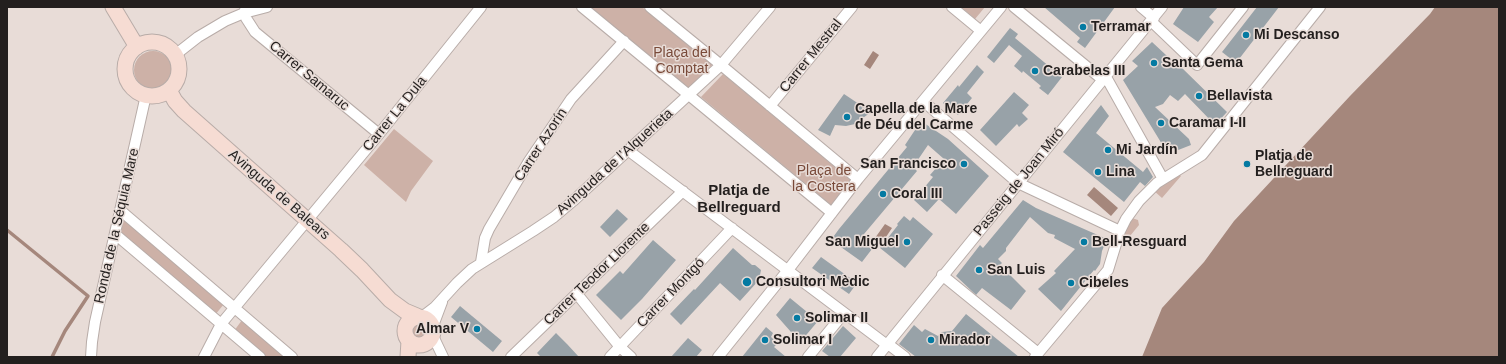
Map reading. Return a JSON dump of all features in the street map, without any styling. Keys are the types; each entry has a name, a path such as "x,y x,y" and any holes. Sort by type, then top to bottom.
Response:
{"street":[{"path":"113,7 137,47"},
{"path":"175,55 205,33 245,10 267,7"},
{"name":"Carrer La Dula","path":"204,357 222,324 234,308 379,134 482,7"},
{"path":"582,7 832,213"},
{"path":"650,7 858,179"},
{"name":"Avinguda de l’Alquerieta","path":"420,334 444,298 457,283 481,262 554,217 722,65 770,7"},
{"name":"Carrer Mestral","path":"770,106 852,7"},
{"path":"952,7 981,31"},
{"path":"718,357 788,270 858,179 1001,7"},
{"path":"1014,7 1104,79 1155,163 1163,179"},
{"path":"1141,7 1197,65 1243,7"},
{"name":"Passeig de Joan Miró","path":"877,357 942,275 1162,7"},
{"path":"942,275 1029,346 1036,355 1108,270 1120,232 1126,219 1139,201 1151,187 1202,155 1320,7"},
{"name":"Carrer Samaruc","path":"245,10 248,23 255,32 379,134"},
{"name":"Carrer Azorín","path":"481,262 484,242 489,229 529,161 571,99 624,41"},
{"path":"152,42 167,47 175,55 178,73 176,80 169,90 159,95 146,95 135,90 130,84 126,76 126,60 131,52 137,47 144,43 152,42"},
{"name":"Avinguda de Balears","path":"169,90 175,101 184,112 308,220 362,270 390,300 400,317 420,334"},
{"name":"Ronda de la Séquia Mare","path":"91,357 95,322 146,95"},
{"path":"923,101 1018,183 1120,232"},
{"path":"629,150 844,313 905,357"},
{"name":"Carrer Teodor Llorente","path":"511,357 683,191"},
{"path":"120,210 292,357"},
{"name":"Carrer Montgó","path":"610,357 732,228"},
{"path":"115,234 260,357"},
{"path":"577,294 620,347 631,357"},
{"path":"808,357 844,313"},
{"path":"408,357 420,334 442,357"}],"green space":[{"name":"Plaça del Comptat","path":"590,7 642,7 712,65 689,88"},
{"path":"961,7 985,7 975,19"},
{"path":"149,51 157,51 167,56 171,63 171,77 167,84 157,89 149,89 139,84 137,81 134,74 134,66 139,56 142,54"},
{"name":"Plaça de la Costera","path":"723,74 851,180 831,205 701,97"},
{"path":"394,129 433,161 411,191 406,202 364,165"},
{"path":"1179,174 1181,176 1162,198 1153,190"},
{"path":"1132,218 1138,220 1139,225 1121,247 1119,246 1129,220"},
{"path":"124,219 224,304 215,315 120,235"},
{"path":"242,320 286,357 264,357 234,331"},
{"path":"415,322 423,322 428,327 426,338 423,340 415,340 410,335 410,327"}],"shaded area":[{"path":"1435,7 1499,7 1499,357 1142,357 1162,308 1204,262 1234,221"},
{"path":"873,51 879,55 870,69 864,65"},
{"path":"1094,187 1118,208 1111,216 1087,195"},
{"path":"885,224 892,228 882,243 875,238"}],"building":[{"name":"Terramar","path":"1044,7 1115,7 1085,48 1077,42 1080,38"},
{"path":"1184,7 1218,7 1209,17 1214,22 1198,42 1173,24"},
{"name":"Mi Descanso","path":"1257,7 1279,7 1236,63 1222,52"},
{"name":"Carabelas III","path":"1010,28 1018,34 1015,38 1062,77 1048,95 1039,88 1041,86 1023,71 1022,73 1014,66 1022,56 1009,45 994,63 987,57"},
{"path":"1152,42 1180,68 1181,67 1227,112 1215,125 1185,94 1178,101 1170,95 1163,104 1155,107 1189,139 1191,145 1168,154 1123,80 1138,66 1132,61"},
{"path":"977,65 984,72 967,93 972,98 958,115 943,103 958,85 959,87"},
{"path":"1014,92 1029,105 1022,113 1028,119 1019,127 1017,124 996,146 980,130"},
{"name":"Capella de la Mare de Déu del Carme","path":"844,94 871,112 855,124 846,126 835,125 830,136 818,130"},
{"path":"1101,105 1109,116 1096,133 1143,172 1147,167 1153,177 1145,186 1140,182 1124,202 1063,152"},
{"path":"921,121 948,139 989,176 956,214 939,199 927,212 914,200 933,177 930,175 944,159 928,145 913,167 917,171 859,240 872,249 862,262 831,240 907,147 905,145"},
{"path":"1023,200 1036,208 1107,239 1102,251 1100,264 1061,311 1038,289 1056,273 1054,271 1075,249 1054,238 1055,235 1048,233 1030,217 1006,248 1006,251 998,259 1002,263 1000,265 1026,291 1011,310 982,288 976,295 956,276 980,245 983,248"},
{"path":"617,209 628,219 610,237 600,227"},
{"name":"San Miguel","path":"904,216 910,221 913,217 933,234 905,268 880,248"},
{"path":"653,240 676,260 642,299 621,320 596,295 620,271 623,274"},
{"path":"733,248 752,265 755,265 761,270 759,280 740,301 720,283 681,325 670,314 694,289 695,290"},
{"path":"821,257 857,283 849,294 812,268"},
{"name":"Solimar II","path":"790,298 818,321 802,340 791,332 776,315"},
{"name":"Almar V","path":"460,306 502,341 493,352 451,317"},
{"path":"966,314 1019,357 916,357 899,344 914,325 922,332 925,329 938,336 942,332 952,331"},
{"path":"843,326 856,338 840,357 830,357 822,351"},
{"name":"Solimar I","path":"766,327 773,333 771,337 778,343 774,347 786,357 742,357"},
{"path":"556,333 579,357 541,357 537,353"},
{"path":"688,338 702,350 696,357 671,357"}],"waterway":[{"path":"7,230 88,296 65,331 52,357"}],"place":[{"name":"Terramar","path":"1083,27"},
{"name":"Mi Descanso","path":"1246,35"},
{"name":"Santa Gema","path":"1154,63"},
{"name":"Carabelas III","path":"1035,71"},
{"name":"Bellavista","path":"1199,96"},
{"name":"Capella de la Mare de Déu del Carme","path":"847,117"},
{"name":"Caramar I-II","path":"1161,123"},
{"name":"Mi Jardín","path":"1108,150"},
{"name":"San Francisco","path":"964,164"},
{"name":"Platja de Bellreguard","path":"1247,164"},
{"name":"Lina","path":"1098,172"},
{"name":"Coral III","path":"883,194"},
{"name":"San Miguel","path":"907,242"},
{"name":"Bell-Resguard","path":"1084,242"},
{"name":"San Luis","path":"979,270"},
{"name":"Consultori Mèdic","path":"747,282"},
{"name":"Cibeles","path":"1071,283"},
{"name":"Solimar II","path":"797,318"},
{"name":"Almar V","path":"477,329"},
{"name":"Solimar I","path":"765,340"},
{"name":"Mirador","path":"931,340"}],"district":[{"name":"Platja de Bellreguard","path":"739,200"}]}
